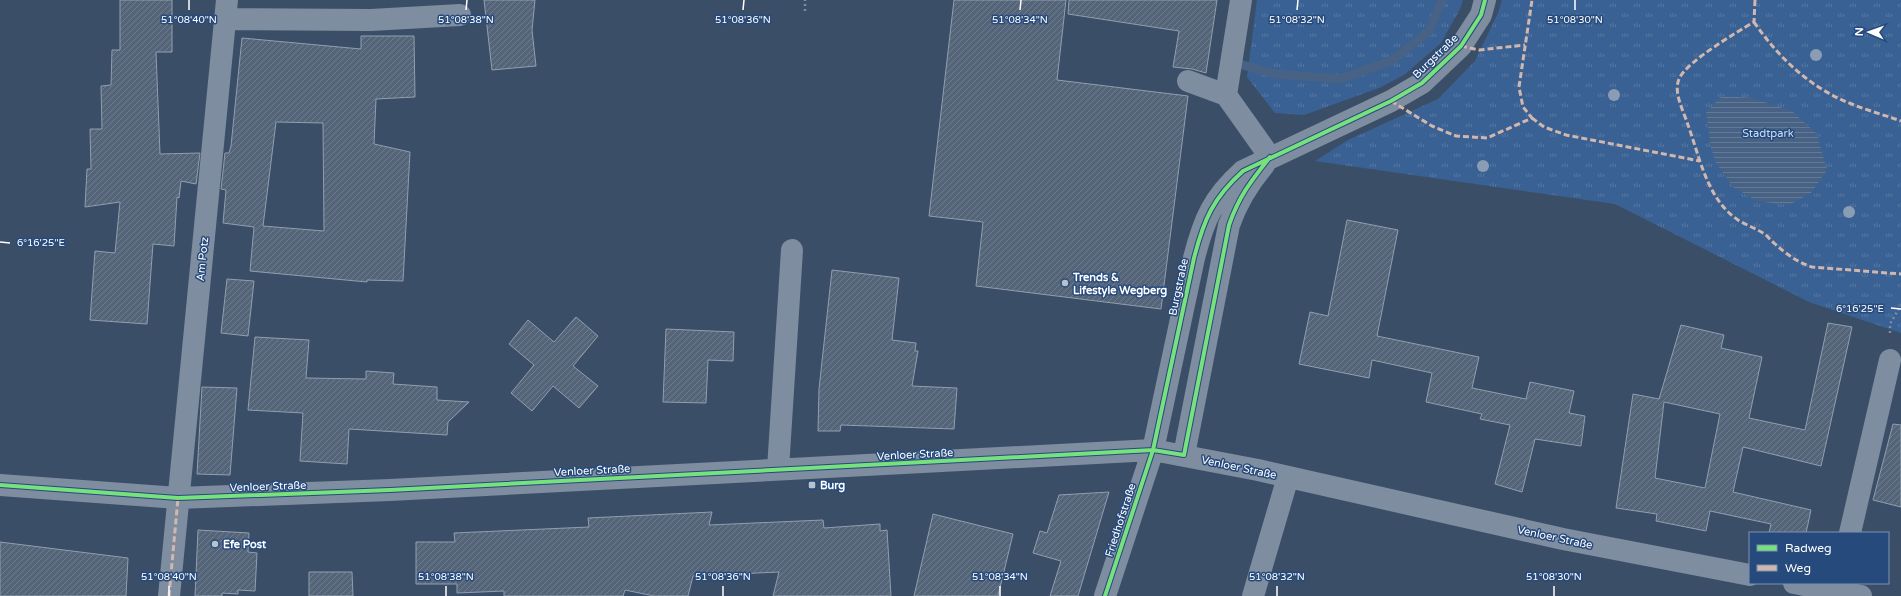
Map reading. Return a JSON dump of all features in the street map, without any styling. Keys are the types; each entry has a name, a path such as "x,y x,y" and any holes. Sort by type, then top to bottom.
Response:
{"street":[{"path":"1241,0 1228,84 1270,157"},
{"name":"Burgstraße","path":"1153,450 1194,258 1210,208 1227,185 1243,171 1391,101 1422,83 1461,46 1481,14 1485,0"},
{"name":"Am Potz","path":"169,596 227,10 371,20 460,15"},
{"path":"1188,81 1228,84"},
{"name":"Burgstraße","path":"1184,455 1229,225 1237,203 1270,157"},
{"path":"778,469 792,250"},
{"path":"1850,532 1890,360"},
{"name":"Venloer Straße","path":"0,486 178,498 382,490 1153,450 1288,477 1563,539 1749,575"},
{"name":"Friedhofstraße","path":"1105,596 1153,450"},
{"path":"1253,596 1288,477"},
{"path":"1805,584 1837,587 1861,596"}],"path":[{"path":"805,0 805,11"}],"green space":[{"path":"1257,0 1463,0 1460,9 1441,43 1404,75 1379,88 1304,115 1275,113 1247,77"},
{"name":"Stadtpark","path":"1502,0 1901,0 1901,333 1809,302 1615,204 1315,161 1348,140 1438,99 1475,61 1498,13"}],"shaded area":[{"path":"1722,96 1752,98 1792,111 1817,134 1827,170 1811,193 1789,205 1757,201 1733,187 1716,163 1711,148 1706,112"}],"building":[{"path":"120,0 172,0 172,52 156,52 160,154 200,153 196,184 181,181 179,198 177,197 174,246 153,244 147,324 90,320 95,251 115,253 120,202 85,207 87,169 91,169 90,129 102,129 101,86 111,85 112,50 120,50"},
{"path":"484,0 535,0 532,30 536,66 492,70"},
{"path":"954,0 1066,0 1057,80 1188,96 1161,309 976,286 983,222 929,216"},
{"path":"1069,0 1217,0 1206,73 1192,69 1173,67 1179,31 1068,14"},
{"path":"361,36 414,36 415,97 376,99 374,144 410,152 403,281 367,280 367,282 250,271 254,227 223,223 226,190 221,189 225,153 229,153 231,146 242,38 361,49","holes":["276,122 323,123 324,231 263,226"]},
{"path":"1347,220 1398,230 1377,336 1479,357 1472,388 1526,399 1530,382 1574,391 1569,413 1585,416 1581,446 1535,439 1522,492 1495,484 1510,425 1480,419 1482,414 1426,402 1432,373 1372,360 1369,378 1299,364 1310,312 1328,316"},
{"path":"832,270 899,278 892,340 916,343 915,351 918,351 912,386 957,388 954,429 841,425 840,431 818,431 819,389"},
{"path":"227,279 254,281 248,336 221,333"},
{"path":"576,317 598,336 573,366 598,386 579,408 553,386 532,411 511,393 534,365 509,344 528,320 554,342"},
{"path":"1828,323 1852,327 1821,466 1743,447 1733,492 1811,510 1806,532 1769,532 1771,524 1710,511 1706,531 1656,521 1657,514 1616,508 1633,394 1659,399 1681,325 1724,335 1721,348 1762,357 1749,418 1805,430","holes":["1664,402 1720,414 1705,488 1655,478"]},
{"path":"666,329 734,332 733,361 708,360 706,403 663,402"},
{"path":"255,337 309,340 306,378 366,379 366,371 394,373 393,384 437,387 437,400 469,402 448,422 447,435 349,429 347,464 300,461 303,413 248,410"},
{"path":"202,387 237,388 230,475 197,474"},
{"path":"1893,424 1901,425 1901,507 1873,500"},
{"path":"1109,492 1078,596 1050,596 1061,561 1033,553 1040,531 1047,533 1059,495"},
{"path":"712,512 709,525 823,520 824,528 880,524 880,531 887,530 891,596 773,596 779,572 693,576 688,596 654,596 625,590 623,596 504,596 504,591 457,593 457,584 416,584 416,542 455,542 454,533 589,527 588,518"},
{"path":"933,514 1013,534 998,596 914,596"},
{"path":"198,530 249,533 248,552 257,553 255,591 238,590 238,594 222,593 222,596 195,596"},
{"path":"0,542 128,558 126,596 0,596"},
{"path":"309,572 352,572 353,596 309,596"}],"waterway":[{"path":"1232,62 1275,74 1341,79 1393,60 1429,31 1442,0"}],"marked path":[{"path":"1391,101 1432,126 1456,136 1487,138 1532,118 1523,107 1519,87 1532,0"},
{"path":"1755,0 1754,22 1701,56 1691,64 1679,79 1677,90 1678,96 1701,164 1712,189 1727,211 1738,220 1764,234 1787,254 1807,265 1812,267 1901,274"},
{"path":"1754,22 1781,56 1814,84 1847,102 1901,121"},
{"path":"1461,46 1479,50 1525,45"},
{"path":"1532,118 1544,127 1566,135 1700,161"},
{"path":"169,596 178,498"}],"cycle path":[{"path":"1105,596 1153,450 1194,258 1206,220 1217,200 1224,190 1243,171 1391,101 1422,83 1461,46 1481,15 1485,0"},
{"path":"0,485 178,498 390,490 1153,450 1184,455 1229,225 1246,189 1270,157"}],"place":[{"name":"Trends & Lifestyle Wegberg","path":"1065,283"},
{"name":"Burg","path":"812,485"},
{"name":"Efe Post","path":"215,544"}]}
